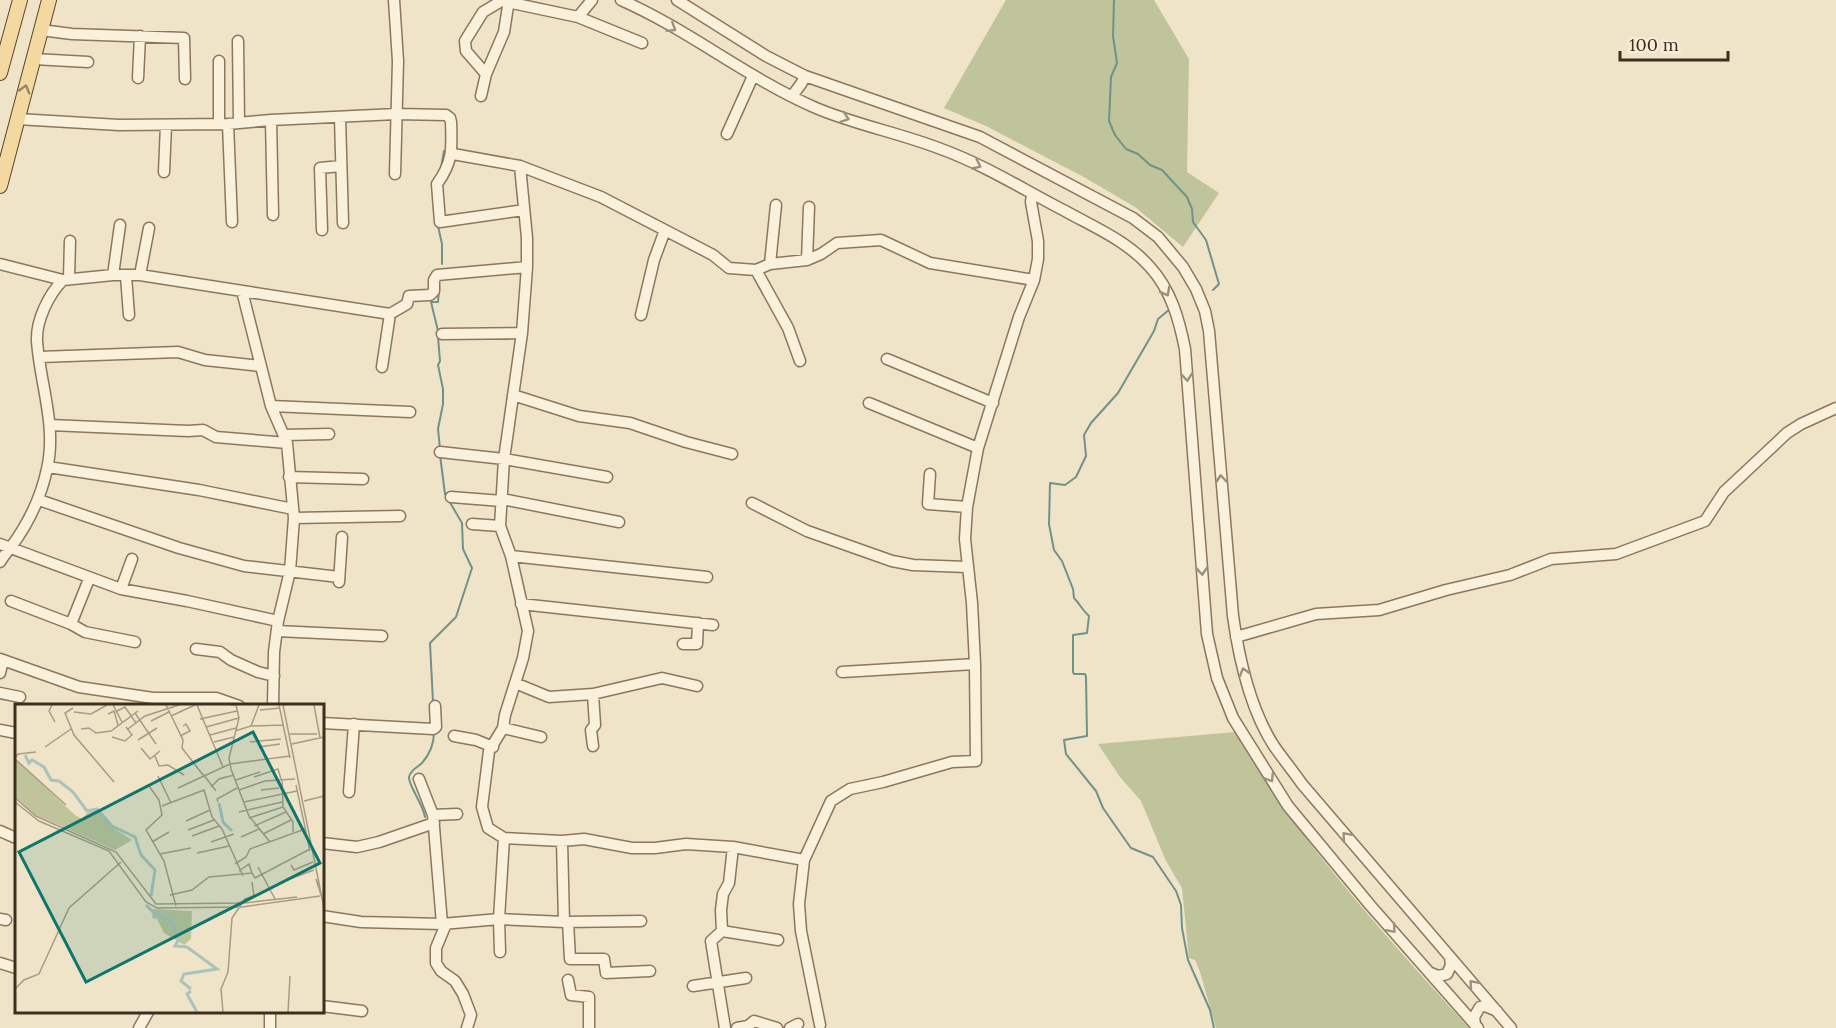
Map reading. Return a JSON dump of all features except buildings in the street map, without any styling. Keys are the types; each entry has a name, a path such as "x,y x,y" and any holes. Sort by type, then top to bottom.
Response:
{"main road":[{"path":"0,73 20,0"},
{"path":"0,186 49,0"}],"street":[{"path":"394,0 398,61 395,174"},
{"path":"578,17 592,0"},
{"path":"621,0 643,10 753,76 817,108 942,149 1032,194 1126,244 1151,268 1168,292 1179,319 1185,349 1207,634 1218,678 1238,728 1288,806 1476,1026"},
{"path":"677,0 766,56 805,76 980,136 1133,218 1158,237 1183,267 1205,311 1209,331 1236,637 1238,653 1252,700 1273,744 1302,784 1511,1028"},
{"path":"481,96 486,74 504,32 507,1"},
{"path":"486,74 466,51 465,41 483,12 507,1 578,17 642,43"},
{"path":"41,30 72,34 184,38 184,79"},
{"path":"138,78 140,36"},
{"path":"229,124 238,41"},
{"path":"34,59 88,62"},
{"path":"219,61 229,124 232,222"},
{"path":"727,134 753,76"},
{"path":"792,96 805,76"},
{"path":"17,119 118,125 166,125 229,124 396,114 446,115 451,122 453,154 445,174 437,184 440,222 524,210"},
{"path":"340,117 343,223"},
{"path":"271,120 273,215"},
{"path":"164,172 166,125"},
{"path":"453,154 520,166 601,197 713,255 729,268 756,270 770,264 807,260 837,243 881,240 930,263 1034,280"},
{"path":"322,230 320,168 341,166"},
{"path":"520,166 527,267 522,333 504,459 500,526 511,556 528,631 523,658 503,728 489,751 482,807 488,828 504,838 562,841 584,839 632,848 686,844 733,847 804,860"},
{"path":"820,1025 801,931 799,904 804,860 831,801 850,789 952,762 976,761 972,603 965,539 967,507 978,448 1019,317 1034,280 1038,259 1038,241 1031,202 1032,194"},
{"path":"770,264 776,206"},
{"path":"807,260 809,207"},
{"path":"113,275 120,225"},
{"path":"140,275 149,228"},
{"path":"641,315 654,260 664,230"},
{"path":"0,562 39,500 48,467 50,425 37,340 43,310 52,290 66,279 70,240"},
{"path":"0,264 66,279 140,275 390,314 407,304 409,296 430,295 434,291 434,280 437,275 527,267"},
{"path":"756,270 788,328 800,361"},
{"path":"126,276 129,315"},
{"path":"242,291 271,406 285,439 294,514 290,571 278,626 273,704"},
{"path":"382,367 390,314"},
{"path":"442,334 522,333"},
{"path":"40,357 177,352 206,360 260,366"},
{"path":"887,359 993,403"},
{"path":"513,395 579,416 630,423 686,442 732,454"},
{"path":"869,403 978,448"},
{"path":"271,406 410,412"},
{"path":"1236,637 1316,614 1379,610 1446,590 1510,575 1551,559 1616,554 1705,521 1724,492 1787,433 1836,408"},
{"path":"50,425 203,430 216,437 285,439 329,434"},
{"path":"440,452 504,459 607,477"},
{"path":"48,467 199,490 294,514 400,516"},
{"path":"930,474 928,504 967,507"},
{"path":"289,477 363,479"},
{"path":"451,498 502,500 619,522"},
{"path":"39,500 179,548 244,566 339,580 342,537"},
{"path":"752,503 807,531 892,561 913,565 967,567"},
{"path":"472,524 500,526"},
{"path":"0,544 121,589 187,601 278,626 382,636"},
{"path":"511,556 707,577"},
{"path":"121,589 132,559"},
{"path":"71,624 89,579"},
{"path":"11,601 71,624 85,632 135,642"},
{"path":"521,604 713,625"},
{"path":"683,644 697,644 698,623"},
{"path":"196,649 220,652 231,660 258,672 274,676"},
{"path":"0,673 2,659 79,687 153,698 216,698 236,704"},
{"path":"842,672 975,664"},
{"path":"515,683 546,697 593,694 663,678 696,686"},
{"path":"0,693 20,697"},
{"path":"593,694 595,726 591,730 593,746"},
{"path":"324,723 433,729 436,727 435,706"},
{"path":"349,792 354,724"},
{"path":"503,728 541,737"},
{"path":"0,730 15,733"},
{"path":"454,736 476,740 493,747"},
{"path":"419,779 434,819 444,924 436,948 436,963 441,971 455,981 463,994 471,1015 467,1028"},
{"path":"324,843 357,847 379,842 434,819 458,814"},
{"path":"0,831 15,838"},
{"path":"500,952 499,920 504,838"},
{"path":"562,841 570,959 604,959 606,973 650,971"},
{"path":"722,932 723,894 729,883 733,847"},
{"path":"324,916 361,922 444,924 499,920 641,921"},
{"path":"725,1028 711,941 722,932 778,940"},
{"path":"1431,973 1437,976 1447,974 1451,965 1450,957"},
{"path":"0,963 15,968"},
{"path":"693,986 746,978"},
{"path":"568,980 572,995 588,997 588,1028"},
{"path":"324,1006 362,1011"},
{"path":"1476,1026 1474,1017 1480,1007 1485,1006 1497,1011"},
{"path":"139,1028 147,1013"},
{"path":"737,1028 751,1026 753,1021 777,1028"}],"green space":[{"path":"1006,0 1154,0 1189,59 1187,172 1219,193 1183,247 1135,207 1082,176 986,126 944,108"},
{"path":"1235,732 1287,811 1344,886 1469,1028 1216,1028 1200,972 1195,960 1189,958 1182,888 1166,861 1141,801 1120,777 1098,744"}],"waterway":[{"path":"1114,0 1113,36 1117,63 1111,77 1109,121 1115,135 1126,149 1162,170 1187,197 1192,209 1193,222 1206,240 1219,284 1213,290"},
{"path":"441,168 444,151"},
{"path":"438,226 442,244 442,264"},
{"path":"438,331 431,302 438,302 439,290"},
{"path":"1170,309 1158,319 1154,331 1118,393 1091,423 1084,435 1086,456 1076,477 1065,485 1050,483 1049,524 1054,550 1062,561 1073,589 1074,598 1089,616 1087,633 1073,635 1073,672 1074,674 1085,674 1086,677 1087,736 1064,740 1066,754 1096,791 1103,808 1131,848 1153,857 1176,891 1181,905 1182,928 1188,960 1210,1010 1214,1028"},
{"path":"438,337 440,361 438,365 443,389 443,404 438,429 440,449"},
{"path":"433,702 430,643 456,617 472,568 463,549 462,523 445,494 440,455"},
{"path":"425,817 409,777 427,756 434,732"}]}
